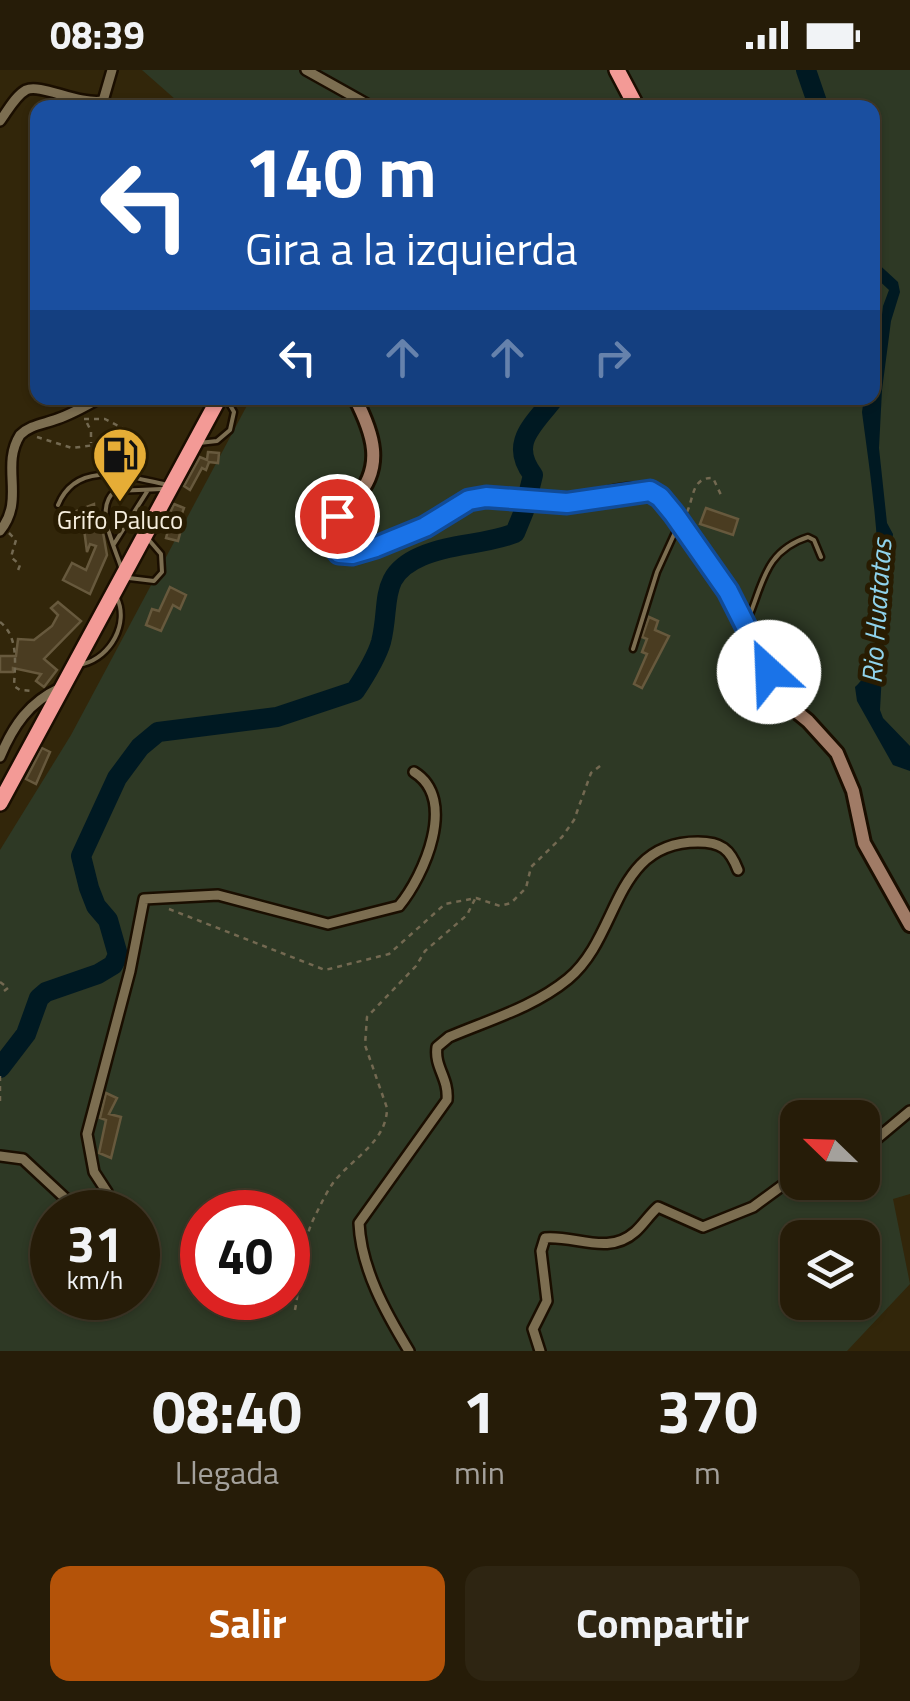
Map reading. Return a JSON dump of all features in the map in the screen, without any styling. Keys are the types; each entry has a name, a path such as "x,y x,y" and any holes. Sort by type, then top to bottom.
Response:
{"highway":[{"path":"617,70 633,100"},
{"path":"0,803 218,405"}],"street":[{"path":"103,100 112,70"},
{"path":"306,70 360,100"},
{"path":"0,121 25,90 35,88 64,98 90,100"},
{"path":"2,530 10,513 5,455 20,434 87,405"},
{"path":"357,405 374,444 375,459 365,487 329,527 326,536 339,553 352,554 376,547 425,527 469,500 486,497 567,503 650,491 660,497 728,591 775,687 827,742 847,771 864,843 910,925"},
{"path":"0,757 21,716 44,696 63,688"},
{"path":"106,1190 94,1172 87,1134 122,1003 144,899 218,895 328,924 399,906 416,876 435,819 429,785 414,772"},
{"path":"409,1351 378,1297 358,1223 447,1100 448,1085 436,1057 437,1046 449,1036 546,996 589,960 620,892 642,860 667,846 708,842 724,846 738,870"},
{"path":"880,1136 910,1111"},
{"path":"0,1156 22,1158 56,1190"},
{"path":"540,1351 533,1329 546,1302 540,1251 545,1238 593,1244 619,1240 636,1232 658,1207 703,1227 753,1207 780,1187"}],"lane":[{"path":"194,444 217,441 230,430 234,412 228,405"},
{"path":"58,505 72,484 95,474 172,486"},
{"path":"145,537 162,554 162,572 154,580 143,582 124,576 104,511 106,500 115,491 172,486"},
{"path":"114,544 148,490"},
{"path":"633,649 657,572 680,524"},
{"path":"746,624 758,584 780,555 808,537 814,540 821,557"}],"path":[{"path":"78,410 91,431 90,445"},
{"path":"86,420 105,419 126,430"},
{"path":"20,434 72,448 95,445 103,460 115,462 127,455"},
{"path":"680,524 697,482 713,478 721,495"},
{"path":"2,530 16,540 11,557 20,566 17,573"},
{"path":"0,622 9,628 13,639 14,686 40,691"},
{"path":"310,1227 332,1184 372,1144 388,1117 365,1045 367,1017 416,966 425,951 468,916 476,898"},
{"path":"0,982 8,988 0,994"},
{"path":"0,1076 0,1106"}],"green space":[{"path":"142,70 910,70 910,1194 893,1199 910,1284 880,1316 880,1220 780,1220 780,1320 876,1320 847,1351 0,1351 0,850 71,735 247,405 880,405 880,100 176,100"}],"water":[{"path":"880,265 898,282 900,292 891,321 879,448 887,523 893,534 880,710 910,746 910,771 893,765 857,701 855,687 869,667 876,636 878,557 862,412 863,405 880,405 880,332 889,290 880,282"}],"building":[{"path":"208,452 219,453 218,463 209,462 206,470 202,468 190,490 184,486 200,457 207,460"},
{"path":"94,504 107,555 90,594 63,580 72,563 86,570 96,546 90,544 87,552 83,521 72,524 69,514"},
{"path":"174,504 184,508 178,541 166,538"},
{"path":"706,508 738,519 733,535 700,524"},
{"path":"170,587 186,595 180,609 173,605 161,631 146,625 152,609 159,611"},
{"path":"58,602 81,621 44,659 57,670 44,687 36,681 41,674 13,668 13,672 0,672 0,656 16,656 18,639 34,640 52,626 58,615 51,608"},
{"path":"649,617 658,621 655,630 669,636 642,688 634,684 647,654 642,652 647,639 642,637"},
{"path":"42,748 50,752 36,784 26,779"},
{"path":"106,1093 117,1098 109,1114 121,1117 111,1158 99,1153 106,1120 100,1118"}],"waterway":[{"path":"806,70 816,100"},
{"path":"0,1068 26,1034 39,998 98,974 113,965 118,955 108,920 96,906 89,888 81,856 117,778 140,747 158,732 277,717 355,691 379,648 388,592 398,572 433,552 515,533 533,475 523,453 524,443 548,405"}],"place":[{"name":"Grifo Paluco","path":"120,504"}],"route":[{"path":"337,516 326,536 339,553 347,555 425,527 469,500 486,497 567,503 650,491 674,514 728,591 769,672"}],"water label":[{"name":"Rio Huatatas","path":"876,611"}]}
